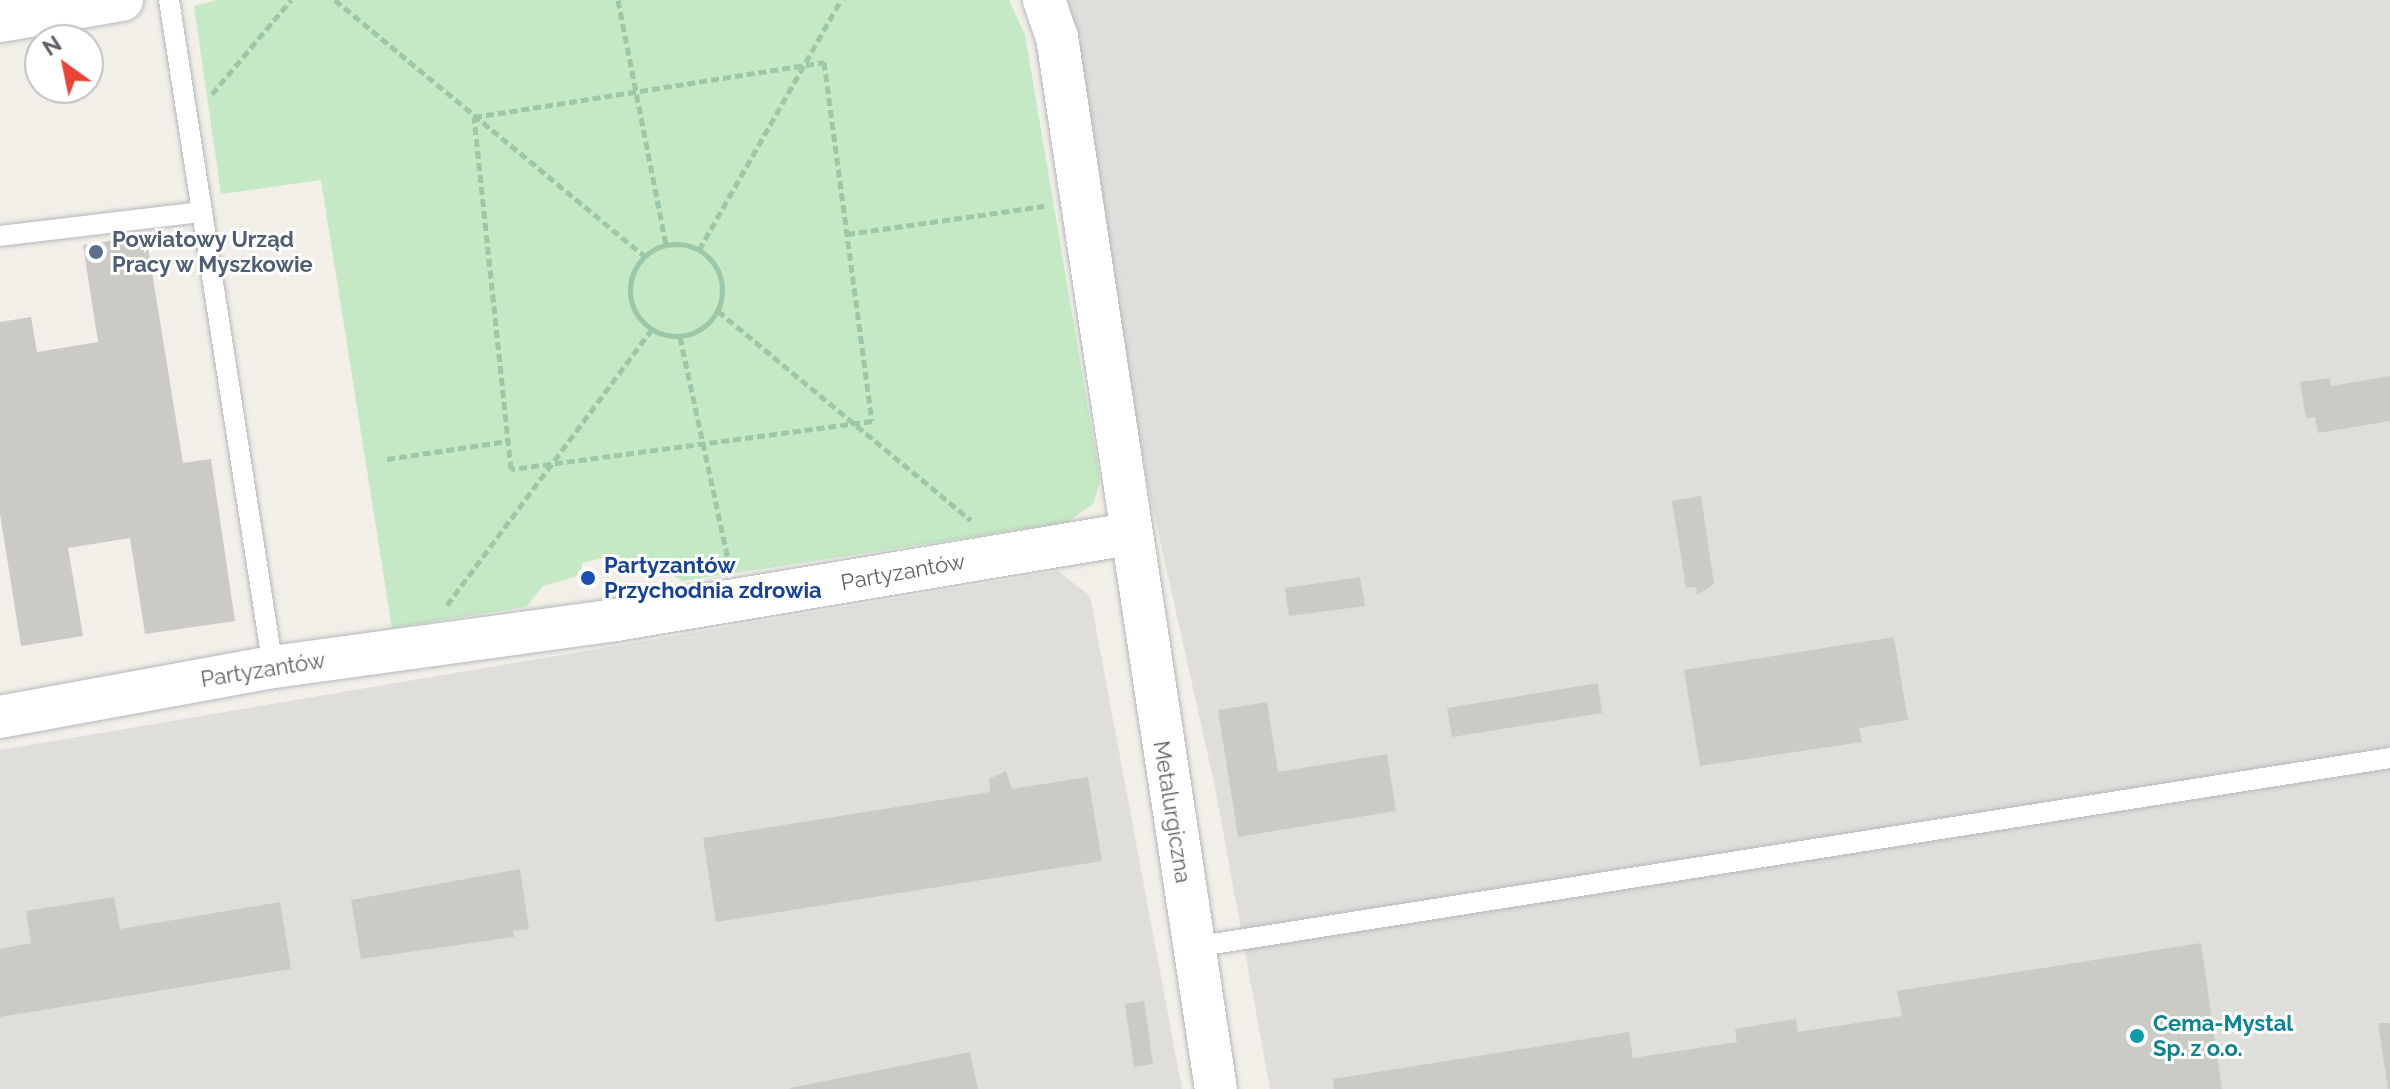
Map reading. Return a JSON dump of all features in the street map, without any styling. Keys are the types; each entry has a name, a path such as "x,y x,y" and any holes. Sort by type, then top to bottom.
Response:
{"street":[{"path":"0,21 122,0"},
{"path":"1044,0 1057,37 1129,534"},
{"name":"Partyzantów","path":"0,717 273,667 738,600 1129,534"},
{"name":"Metalurgiczna","path":"1129,534 1216,1089"}],"lane":[{"path":"169,0 273,667"},
{"path":"0,236 201,212"},
{"path":"1194,947 2390,758"}],"path":[{"path":"184,106 203,104 291,0"},
{"path":"335,0 644,256"},
{"path":"618,0 666,244"},
{"path":"699,250 841,0"},
{"path":"824,62 872,421 511,469 474,117 635,88 824,62"},
{"path":"847,234 1080,200"},
{"path":"666,244 699,250 716,266 722,288 718,311 702,329 680,337 651,330 633,309 630,281 644,256 666,244"},
{"path":"718,311 1012,554"},
{"path":"415,648 651,330"},
{"path":"680,337 700,444 738,600"},
{"path":"387,459 508,441"}],"shaded area":[{"path":"1068,0 2390,0 2390,1089 1270,1089 1215,787 1138,441"},
{"path":"1058,571 1090,596 1182,1089 0,1089 0,750"}],"green space":[{"path":"217,0 1009,0 1025,35 1100,479 1094,503 1068,522 683,581 656,566 624,571 619,554 582,563 581,575 543,586 526,607 392,628 321,180 221,194 194,6"}],"building":[{"path":"146,235 183,463 211,459 235,621 145,634 130,538 68,548 83,636 21,646 0,514 0,322 31,317 37,352 98,342 83,245"},
{"path":"2390,376 2390,421 2318,433 2315,417 2306,418 2300,382 2330,378 2331,386"},
{"path":"1701,496 1714,584 1697,595 1696,587 1686,588 1672,501"},
{"path":"1360,577 1365,606 1289,616 1285,588"},
{"path":"1894,637 1908,720 1859,728 1862,742 1700,766 1684,670"},
{"path":"1598,683 1602,713 1452,737 1447,708"},
{"path":"1267,702 1278,772 1387,754 1396,811 1238,837 1218,710"},
{"path":"1006,771 1012,789 1088,777 1102,861 716,922 703,838 990,792 989,779"},
{"path":"520,869 529,929 513,931 514,937 361,959 351,900"},
{"path":"114,897 120,929 280,902 291,969 0,1017 0,949 31,943 26,911"},
{"path":"2201,943 2222,1089 1334,1089 1333,1079 1629,1032 1633,1058 1737,1042 1735,1029 1796,1019 1798,1032 1902,1016 1897,991"},
{"path":"1144,1001 1153,1064 1134,1067 1125,1004"},
{"path":"2378,1023 2390,1023 2390,1089 2388,1089"},
{"path":"970,1052 978,1089 790,1089 790,1088"}],"place":[{"name":"Powiatowy Urząd Pracy w Myszkowie","path":"96,252"},
{"name":"Partyzantów Przychodnia zdrowia","path":"588,578"},
{"name":"Cema-Mystal Sp. z o.o.","path":"2137,1036"}]}
